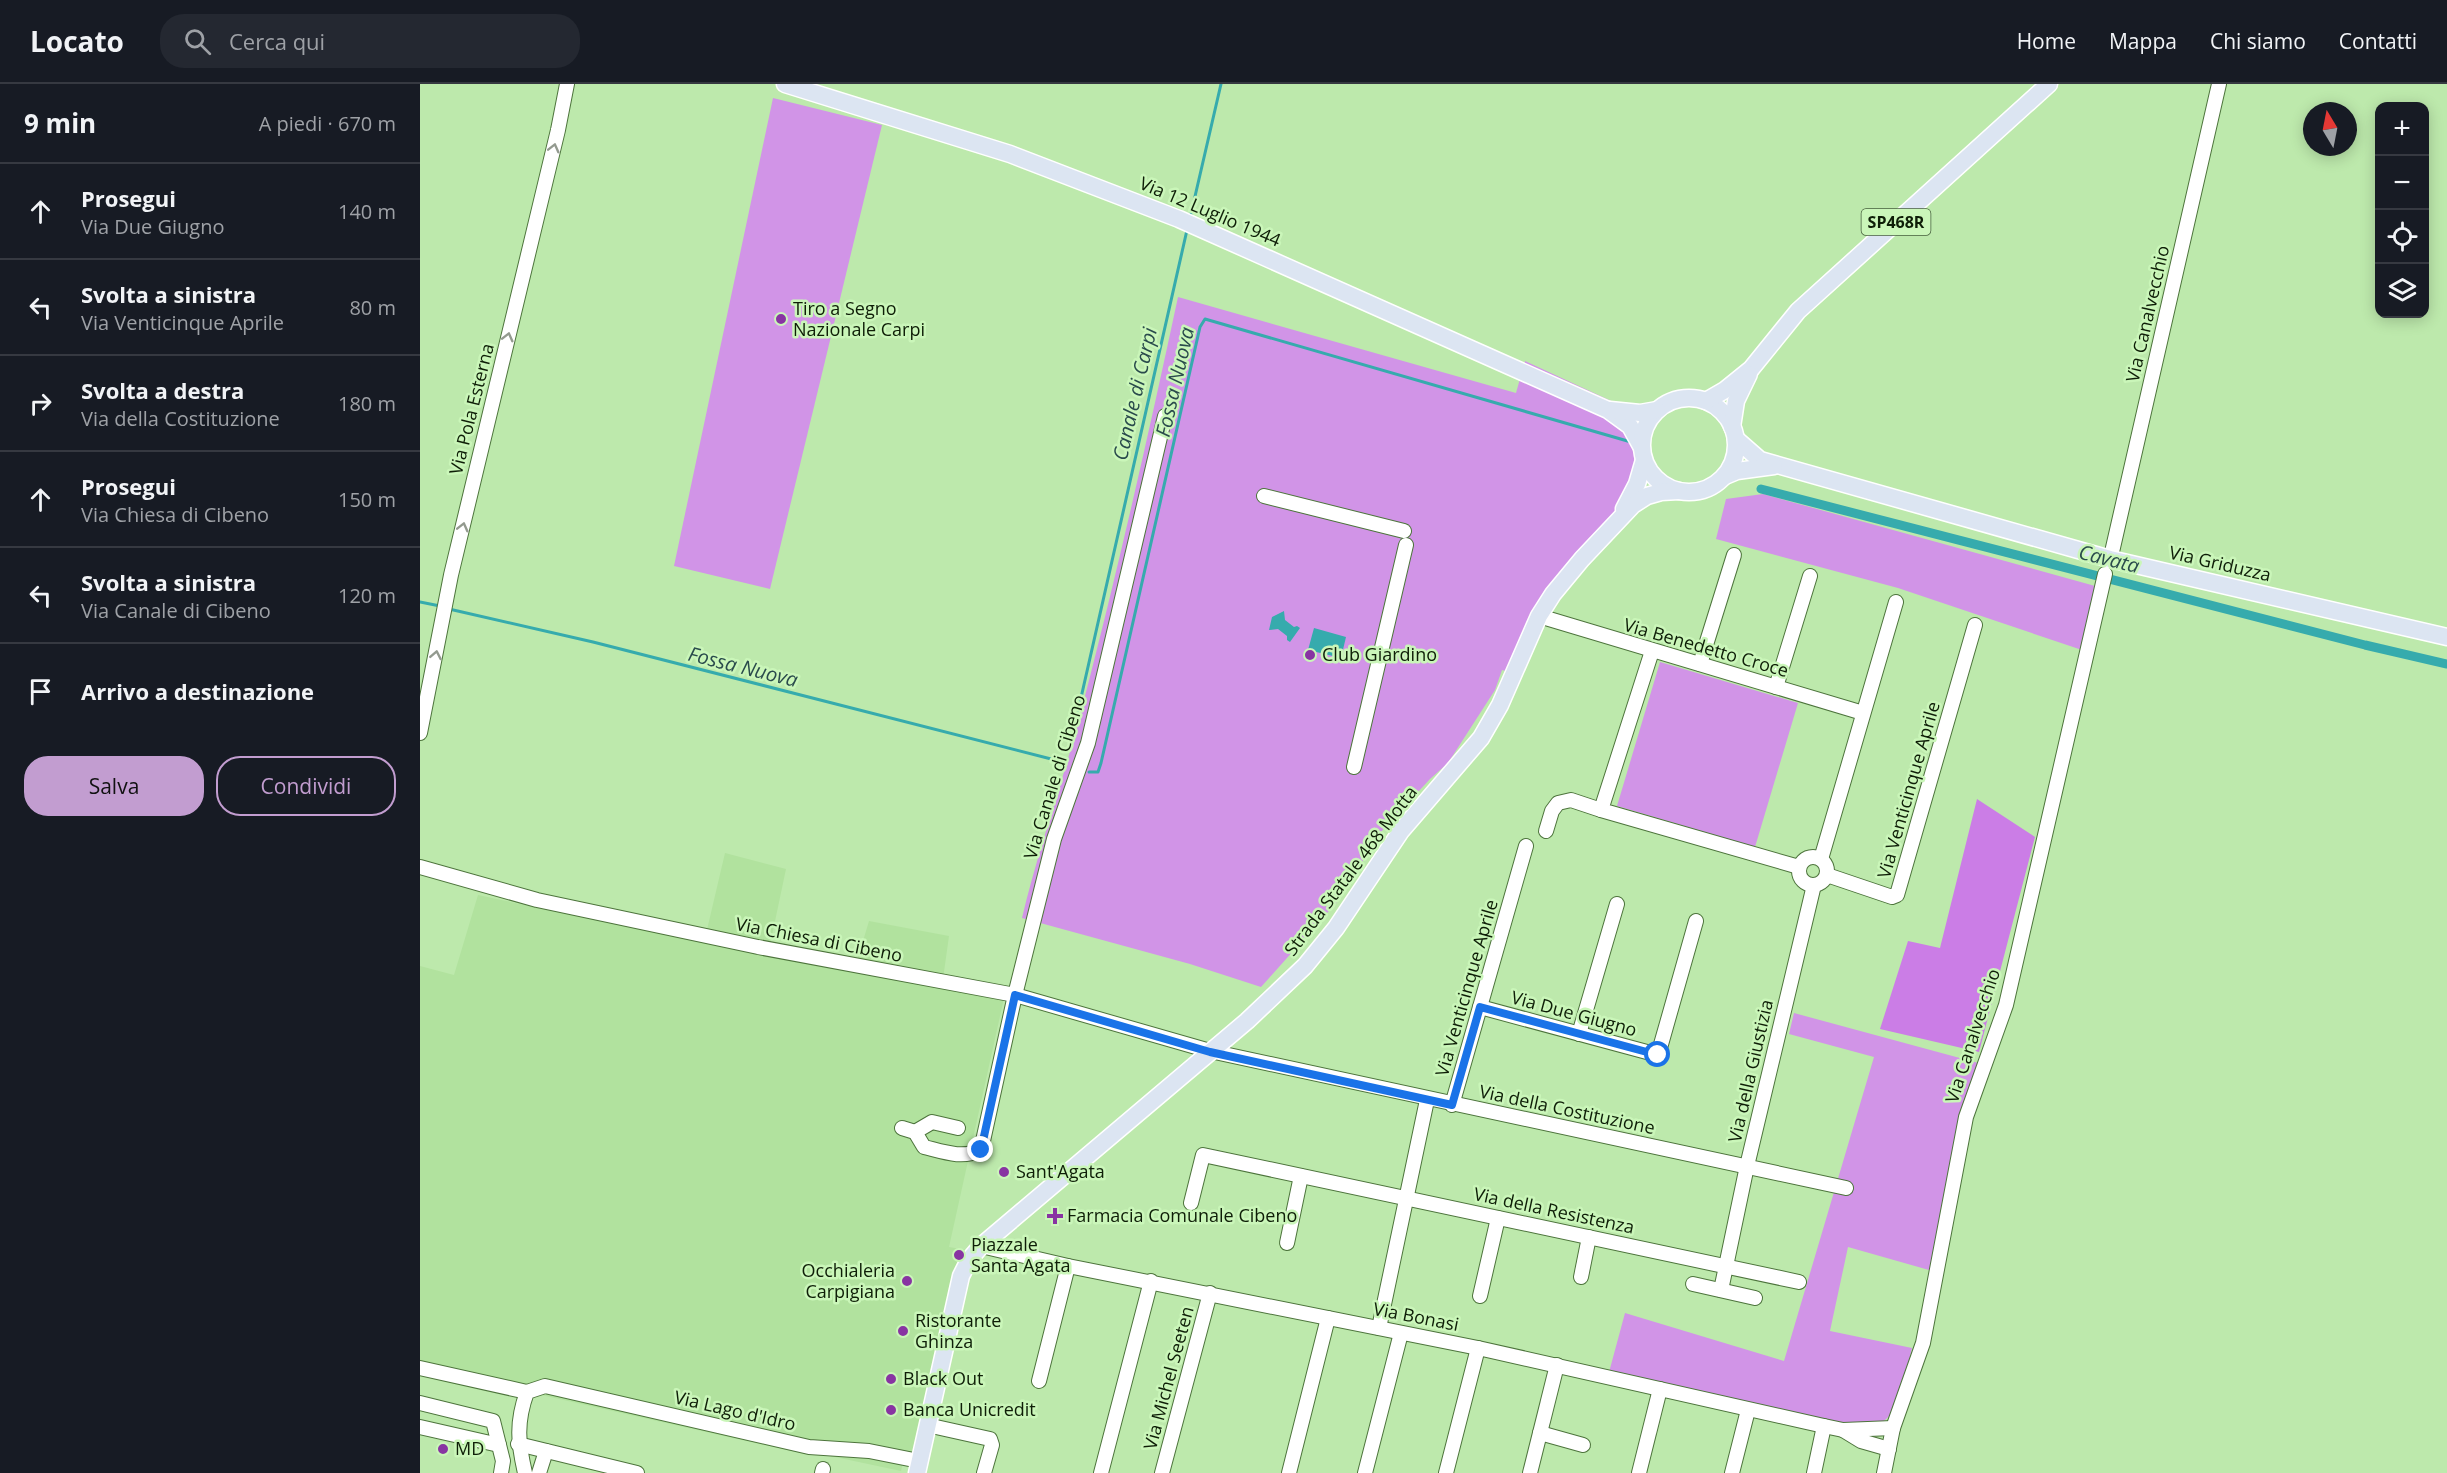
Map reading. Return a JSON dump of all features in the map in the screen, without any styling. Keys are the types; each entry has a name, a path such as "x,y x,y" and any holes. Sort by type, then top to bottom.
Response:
{"main road":[{"name":"Via 12 Luglio 1944","path":"784,84 1010,154 1179,219 1608,410"},
{"name":"SP468R","path":"1706,401 1725,390 1751,369 1798,310 2049,84"},
{"name":"SP468R","path":"1725,476 1736,452 1734,433 1736,401 1751,369"},
{"path":"1619,518 1637,484 1645,426 1657,410 1680,399 1693,398 1706,401 1726,416 1734,433"},
{"path":"1608,410 1640,413 1657,410"},
{"path":"1608,410 1630,426 1657,480 1679,492"},
{"name":"Via Griduzza","path":"1734,433 1760,460 1777,465 2110,558 2447,637"},
{"name":"Via Griduzza","path":"1725,476 1737,471 1777,465"},
{"path":"1619,518 1647,496 1661,492 1704,490 1725,476"},
{"name":"Strada Statale 468 Motta","path":"918,1467 961,1276 969,1260 981,1246 1210,1052 1278,993 1305,966 1336,928 1401,831 1481,738 1500,705 1539,616 1552,594 1619,518"}],"street":[{"name":"Via Canalvecchio","path":"2112,552 2219,84"},
{"name":"Via Pola Esterna","path":"420,733 447,598 558,130 564,88"},
{"name":"Via Canale di Cibeno","path":"958,1128 932,1122 909,1130 924,1147 958,1155 970,1155 981,1150 1015,995 1054,839 1088,743 1165,416"},
{"path":"1264,496 1405,538 1353,767"},
{"path":"1700,664 1734,555"},
{"path":"1776,687 1810,576"},
{"name":"Via Canalvecchio","path":"1884,1473 1893,1428 1923,1343 1966,1117 2006,1005 2103,579"},
{"path":"1821,859 1896,602"},
{"name":"Via Benedetto Croce","path":"1539,616 1863,713"},
{"name":"Via Venticinque Aprile","path":"1827,875 1892,897 1897,895 1976,625"},
{"path":"1602,810 1652,651"},
{"path":"1546,831 1552,811 1558,803 1570,800 1799,867"},
{"name":"Via Venticinque Aprile","path":"1452,1105 1526,846"},
{"path":"1808,857 1821,859 1825,863 1827,875 1820,884 1809,885 1800,878 1799,867 1808,857"},
{"name":"Via Chiesa di Cibeno","path":"420,867 537,900 713,937 1015,995 1210,1052"},
{"name":"Via della Giustizia","path":"1721,1290 1747,1166 1814,885"},
{"path":"1580,1034 1617,904"},
{"name":"Via Due Giugno","path":"1480,1007 1658,1055 1696,921"},
{"name":"Via della Costituzione","path":"1210,1052 1846,1188"},
{"path":"1379,1328 1427,1100"},
{"name":"Via della Resistenza","path":"1191,1203 1203,1155 1728,1265 1799,1282"},
{"path":"1287,1243 1301,1176"},
{"path":"1480,1296 1498,1218"},
{"path":"1581,1277 1589,1237"},
{"name":"Via Bonasi","path":"981,1246 1068,1266 1478,1347 1843,1430 1893,1428"},
{"path":"1039,1381 1068,1266"},
{"path":"1101,1473 1151,1281"},
{"path":"1693,1284 1755,1298"},
{"name":"Via Michel Seeten","path":"1162,1473 1210,1293"},
{"path":"1289,1473 1328,1318"},
{"path":"1365,1473 1401,1333"},
{"path":"1446,1473 1478,1347"},
{"path":"1530,1473 1557,1365"},
{"path":"420,1368 527,1392 520,1411 518,1444 525,1473"},
{"name":"Via Lago d'Idro","path":"527,1392 545,1386 809,1447 869,1451 918,1467"},
{"path":"1639,1473 1660,1389"},
{"path":"420,1403 493,1421 503,1461 501,1473"},
{"path":"1732,1473 1748,1410"},
{"path":"927,1425 990,1439 992,1445 984,1473"},
{"path":"1814,1473 1824,1426"},
{"path":"420,1427 499,1445"},
{"name":"Via Bonasi","path":"1843,1430 1861,1441 1889,1449"},
{"path":"1540,1433 1583,1445"},
{"path":"518,1444 637,1473"},
{"path":"539,1473 546,1451"}],"shaded area":[{"name":"Tiro a Segno Nazionale Carpi","path":"773,98 882,125 770,589 674,566"},
{"name":"Club Giardino","path":"1178,297 1516,393 1525,361 1622,406 1633,443 1645,500 1550,602 1517,674 1502,670 1495,690 1448,763 1381,832 1336,903 1261,987 1190,964 1022,918 1096,653 1133,501"},
{"path":"1763,494 2095,586 2082,650 1898,588 1716,539 1726,499"},
{"path":"1660,662 1798,703 1755,847 1617,806"},
{"path":"1977,799 2035,837 1979,1052 1880,1029 1908,941 1940,948"},
{"path":"725,853 786,869 770,945 857,961 869,921 949,936 943,979 1006,989 949,1247 972,1251 919,1461 904,1458 901,1471 821,1454 800,1453 528,1392 513,1396 420,1374 420,966 454,975 478,895 534,907 535,902 706,934"},
{"path":"1794,1013 1982,1064 1936,1272 1848,1247 1830,1331 1912,1348 1898,1401 1887,1418 1874,1426 1856,1429 1608,1376 1625,1313 1784,1361 1874,1057 1789,1034"}],"water":[{"path":"1284,611 1285,620 1294,627 1300,628 1290,642 1287,636 1278,629 1269,630 1272,617"},
{"path":"1314,628 1346,637 1341,658 1308,650"}],"waterway":[{"name":"Canale di Carpi","path":"1190,218 1221,84"},
{"name":"Canale di Carpi","path":"1078,711 1187,230"},
{"name":"Fossa Nuova","path":"1089,772 1098,772 1101,763 1200,327 1205,319 1631,442"},
{"name":"Cavata","path":"1761,489 2365,645 2447,664"},
{"name":"Fossa Nuova","path":"420,602 440,606"},
{"name":"Fossa Nuova","path":"449,609 593,642 1059,761"}],"place":[{"name":"Tiro a Segno Nazionale Carpi","path":"781,319"},
{"name":"Club Giardino","path":"1310,655"},
{"name":"Sant'Agata","path":"1004,1172"},
{"name":"Farmacia Comunale Cibeno","path":"1055,1216"},
{"name":"Piazzale Santa Agata","path":"959,1255"},
{"name":"Occhialeria Carpigiana","path":"907,1281"},
{"name":"Ristorante Ghinza","path":"903,1331"},
{"name":"Black Out","path":"891,1379"},
{"name":"Banca Unicredit","path":"891,1410"},
{"name":"MD","path":"443,1449"}],"route":[{"path":"981,1150 1015,995 1210,1052 1452,1105 1480,1007 1658,1055"}]}
